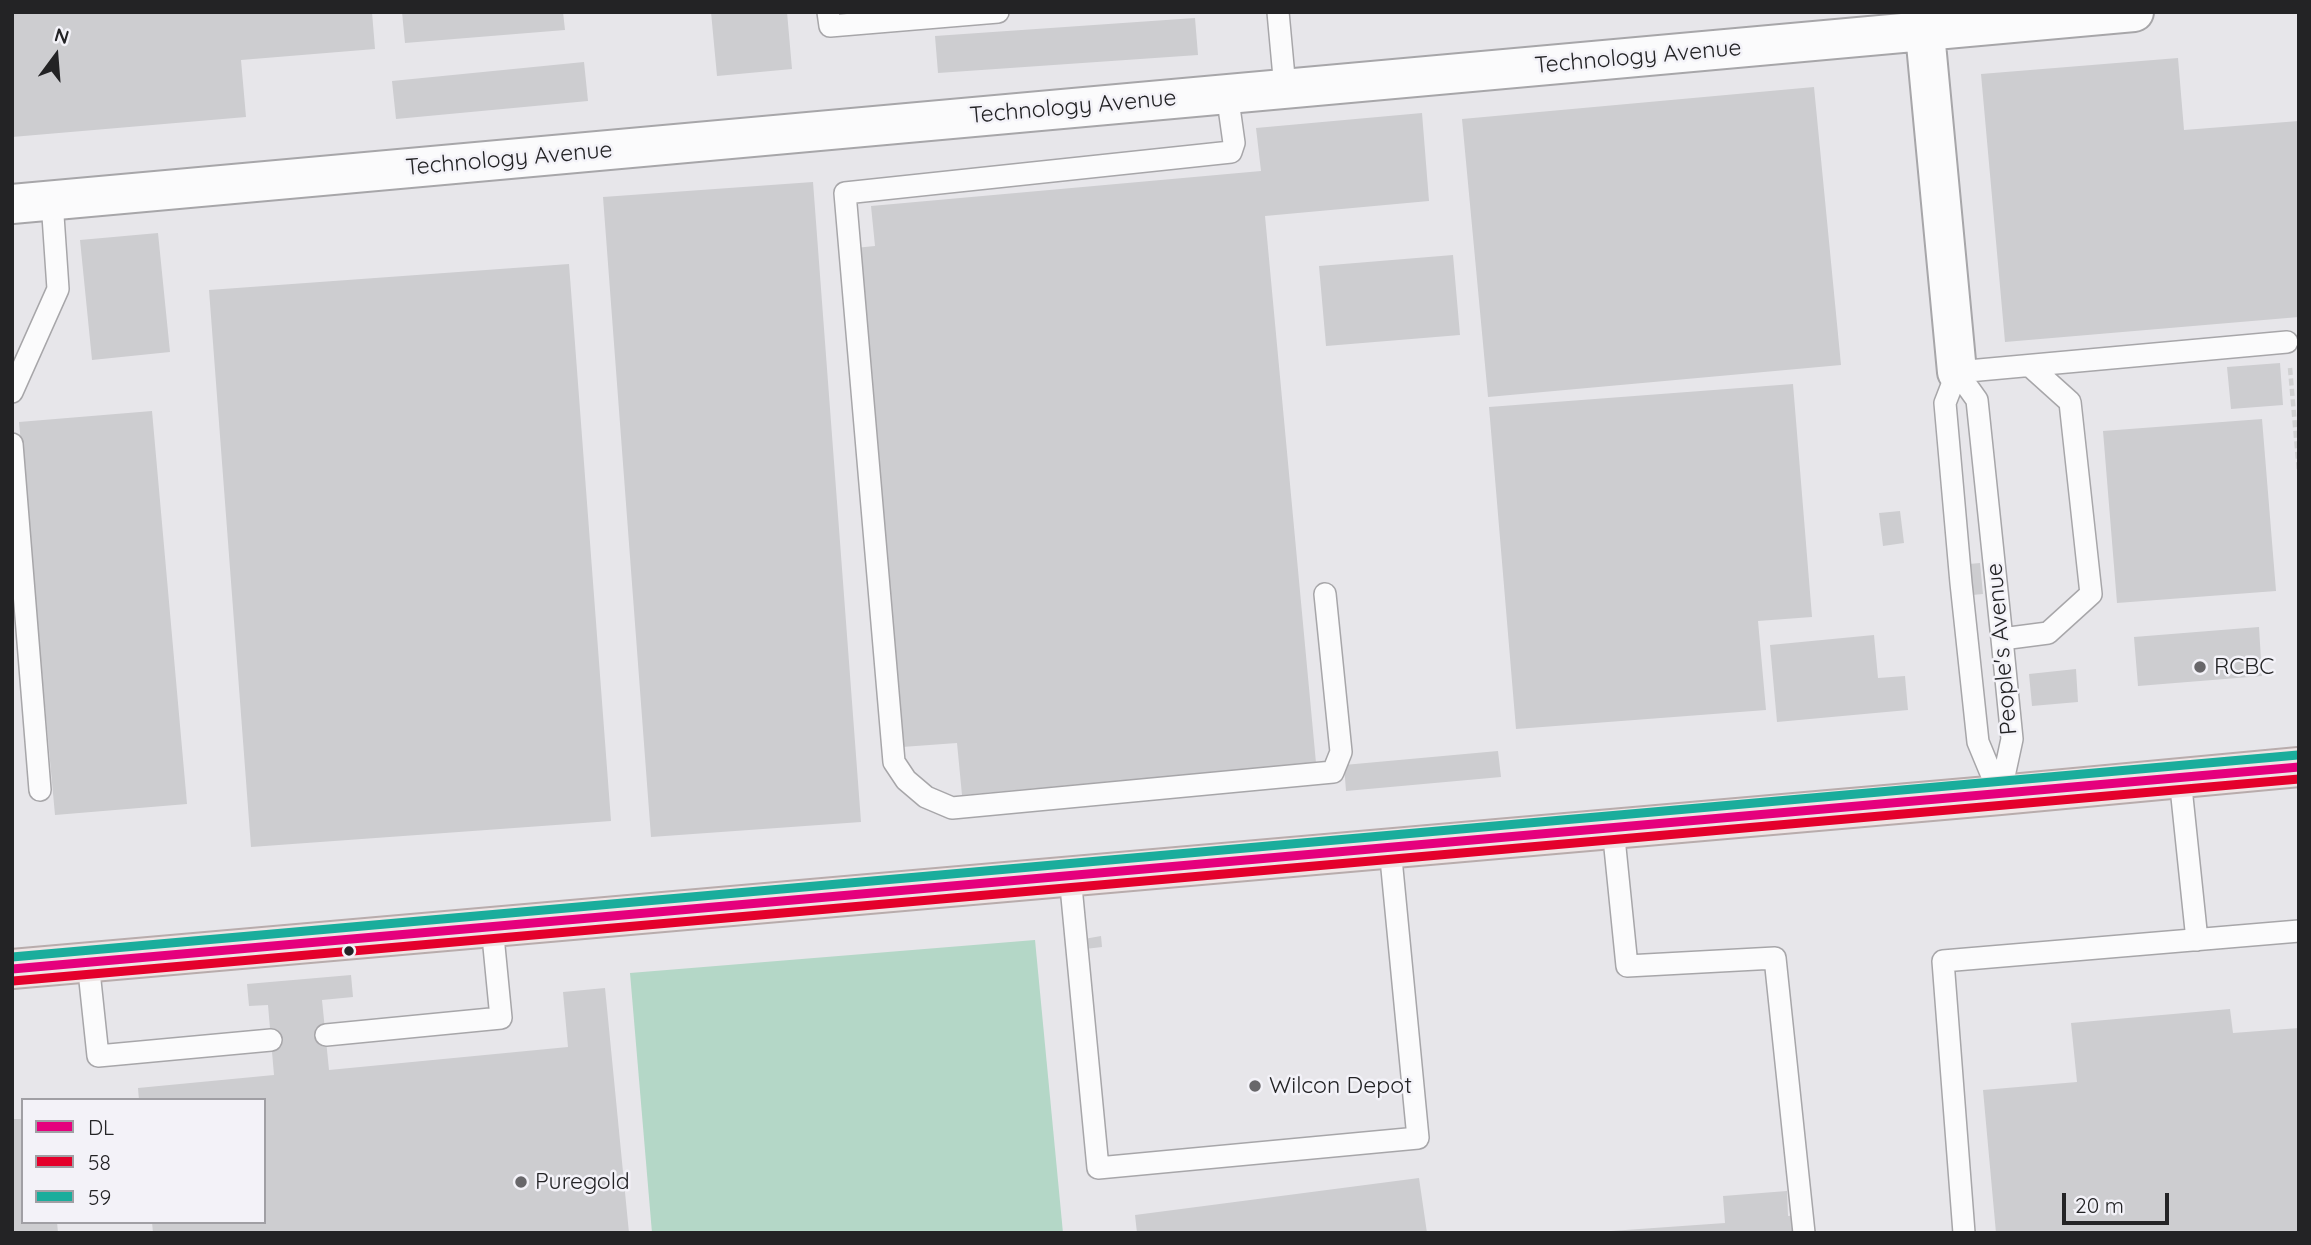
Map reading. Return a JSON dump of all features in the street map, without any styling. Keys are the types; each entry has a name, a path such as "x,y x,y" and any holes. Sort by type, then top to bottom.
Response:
{"highway":[{"path":"12,969 2299,767"}],"street":[{"name":"Technology Avenue","path":"12,204 1285,88 1924,21 2134,12"},
{"name":"People's Avenue","path":"1924,21 1957,372"}],"lane":[{"path":"828,12 830,26 998,12"},
{"path":"1278,12 1285,88"},
{"path":"1227,93 1234,143 1231,152 845,193 894,762 906,780 926,797 952,808 1333,772 1340,752 1325,594"},
{"path":"12,392 58,289 52,201"},
{"path":"1957,372 2287,342"},
{"path":"2003,639 2048,633 2091,594 2070,402 2031,366"},
{"name":"People's Avenue","path":"1957,372 1977,400 2003,639 2012,739 2000,795"},
{"name":"People's Avenue","path":"1957,372 1945,402 1961,583 1978,742 2000,795"},
{"path":"12,443 40,790"},
{"path":"2180,778 2197,940"},
{"path":"1613,828 1627,966 1774,958 1804,1233"},
{"path":"1070,876 1098,1168 1418,1138 1390,848"},
{"path":"326,1035 501,1018 492,926"},
{"path":"1964,1233 1943,961 2299,931"},
{"path":"88,962 98,1056 271,1040"}],"path":[{"path":"2287,342 2299,472"}],"green space":[{"path":"1035,940 1063,1233 652,1233 630,973"}],"building":[{"path":"12,12 372,12 375,49 241,60 246,117 12,137"},
{"path":"402,12 563,12 565,30 405,43"},
{"path":"711,12 787,12 792,69 717,76"},
{"path":"1195,18 1198,55 938,73 935,36"},
{"path":"2178,58 2184,130 2299,121 2299,317 2005,342 1981,74"},
{"path":"584,62 588,101 396,119 392,81"},
{"path":"1814,87 1841,365 1488,397 1462,119"},
{"path":"1422,113 1429,201 1265,216 1316,763 962,795 957,743 902,747 855,248 875,246 871,206 1261,171 1256,128"},
{"path":"813,182 861,822 651,837 603,197"},
{"path":"158,233 170,352 92,360 80,240"},
{"path":"1453,255 1460,335 1326,346 1319,266"},
{"path":"569,264 611,821 251,847 209,290"},
{"path":"2280,363 2283,405 2231,409 2227,367"},
{"path":"1793,384 1812,617 1758,621 1766,710 1516,729 1489,407"},
{"path":"152,411 187,804 55,815 19,422"},
{"path":"2262,419 2276,591 2117,603 2103,431"},
{"path":"1900,511 1904,543 1883,546 1879,513"},
{"path":"1980,563 1983,594 1972,595 1969,564"},
{"path":"2259,627 2262,676 2138,686 2134,637"},
{"path":"1874,635 1878,678 1905,676 1908,710 1777,722 1770,645"},
{"path":"2076,669 2078,702 2032,706 2029,674"},
{"path":"1498,751 1501,777 1346,791 1344,765"},
{"path":"1101,936 1102,947 1085,949 1084,939"},
{"path":"351,975 353,997 322,1000 329,1070 568,1047 563,992 605,988 629,1233 153,1233 152,1224 266,1224 266,1098 139,1098 138,1088 274,1075 268,1005 249,1006 247,984"},
{"path":"2230,1009 2233,1033 2299,1028 2299,1233 1996,1233 1983,1090 2077,1082 2071,1023"},
{"path":"12,1119 21,1119 21,1224 57,1224 58,1233 12,1233"},
{"path":"1419,1178 1427,1233 1137,1233 1135,1215"},
{"path":"1787,1191 1788,1216 1799,1215 1800,1233 1611,1231 1725,1223 1723,1196"}],"transit line":[{"name":"59","path":"12,957 2298,755"},
{"name":"DL","path":"12,969 2299,767"},
{"name":"58","path":"13,981 2299,779"}],"place":[{"name":"RCBC","path":"2200,667"},
{"name":"Wilcon Depot","path":"1255,1086"},
{"name":"Puregold","path":"521,1182"}]}
